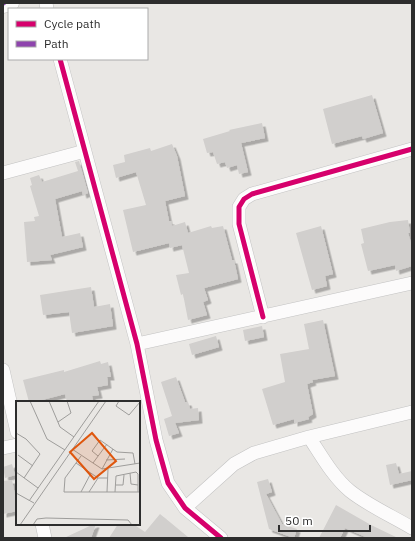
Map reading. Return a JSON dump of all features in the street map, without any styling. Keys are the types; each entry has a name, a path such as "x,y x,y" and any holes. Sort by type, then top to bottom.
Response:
{"street":[{"path":"3,5 11,3"},
{"path":"60,60 137,344 156,440 168,483 185,508 221,538"},
{"path":"263,317 240,224 240,207 244,199 252,194 412,149"},
{"path":"3,173 84,151"},
{"path":"137,344 412,283"},
{"path":"3,370 16,428"},
{"path":"185,508 234,464 254,454 309,437 412,412"},
{"path":"309,437 337,478 350,491 412,528"},
{"path":"3,448 16,445"},
{"path":"42,525 46,538"}],"building":[{"path":"372,95 383,133 363,139 362,136 332,144 323,109"},
{"path":"262,123 265,138 241,143 248,172 239,174 237,165 227,168 225,162 217,164 213,152 207,153 203,139 230,131 229,130"},
{"path":"172,144 177,156 185,196 165,201 169,221 171,221 172,226 185,222 188,233 211,226 212,228 223,226 232,260 234,260 238,279 204,288 208,300 203,302 207,315 188,320 183,294 181,295 176,275 189,273 182,245 170,248 169,243 133,252 123,210 146,205 136,172 116,178 113,165 125,162 124,155 150,148 151,151"},
{"path":"79,161 88,193 83,195 82,191 55,199 62,237 80,233 83,247 50,255 52,260 27,262 24,222 35,221 34,217 39,216 30,186 32,185 30,178 39,175 42,182 78,171 75,162"},
{"path":"408,220 410,233 408,233 412,246 412,266 396,271 395,265 368,271 361,244 364,243 361,229 390,222"},
{"path":"321,226 333,274 325,276 327,286 312,290 296,233"},
{"path":"91,287 94,307 110,304 113,326 72,333 69,312 43,315 40,295"},
{"path":"323,320 335,376 312,380 313,382 307,384 313,414 308,417 309,419 294,423 294,419 273,425 262,389 285,382 280,354 309,349 304,324"},
{"path":"262,326 264,337 245,341 243,330"},
{"path":"216,336 219,347 192,355 189,344"},
{"path":"100,361 101,364 108,362 111,377 107,377 108,385 97,387 99,395 92,396 93,401 67,401 65,394 38,401 29,401 23,380 64,370 64,372"},
{"path":"176,377 185,402 188,402 190,409 198,408 199,420 175,423 179,433 169,436 164,419 172,416 161,382"},
{"path":"396,463 399,474 412,471 412,480 390,485 386,465"},
{"path":"12,464 15,475 5,478 3,467"},
{"path":"268,479 272,492 266,494 282,524 297,529 294,538 269,529 257,482"},
{"path":"12,480 16,500 16,511 3,514 3,481"},
{"path":"336,505 371,525 398,538 368,538 345,528 340,538 319,538"},
{"path":"160,514 189,538 109,538 117,525 134,525 145,532"},
{"path":"92,525 96,525 91,538 64,538"}],"cycle path":[{"path":"60,60 137,344 156,440 168,483 185,508 221,538"},
{"path":"263,317 239,224 239,207 244,199 252,194 412,149"}]}
